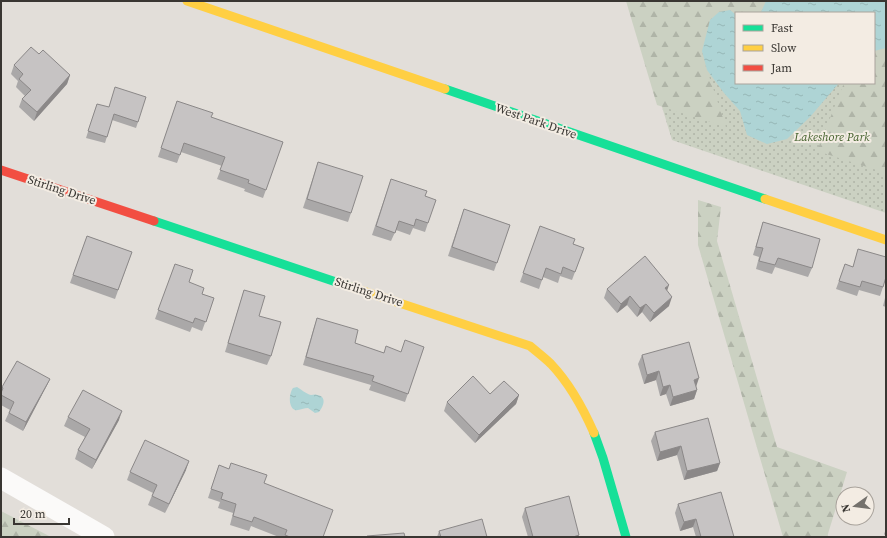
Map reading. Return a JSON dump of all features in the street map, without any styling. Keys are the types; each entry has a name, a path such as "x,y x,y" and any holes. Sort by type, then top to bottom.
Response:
{"street":[{"name":"West Park Drive","path":"187,1 886,240"},
{"name":"Stirling Drive","path":"1,170 530,346 550,362 562,375 582,406 604,463 626,537"},
{"path":"1,478 104,537"}],"green space":[{"path":"626,1 766,1 761,12 735,12 735,14 730,10 702,52 726,127 657,105"},
{"name":"Lakeshore Park","path":"630,1 886,1 886,213 672,140"},
{"path":"886,48 886,173 817,151 844,84 875,84 875,51"},
{"path":"698,200 721,207 717,241 777,447 847,472 843,486 835,486 835,511 827,537 783,537 698,245"},
{"path":"1,511 51,537 1,537"}],"water":[{"path":"766,1 886,1 886,48 875,51 875,12 761,12"},
{"path":"730,10 735,14 735,84 838,84 810,117 787,139 767,144 747,135 740,111 707,70 702,51 710,20 719,12"},
{"path":"297,387 305,393 322,397 324,402 319,412 315,413 308,408 295,410 291,406 291,393 293,388"}],"building":[{"path":"31,47 39,54 43,50 70,75 37,112 22,99 31,90 19,79 23,74 14,65"},
{"path":"115,87 146,97 138,122 114,114 107,137 88,131 97,104 109,107"},
{"path":"177,101 213,113 211,117 283,142 266,190 248,183 249,180 220,170 225,157 184,143 180,155 161,148"},
{"path":"318,162 363,176 351,213 307,199"},
{"path":"391,179 427,191 425,196 436,200 428,223 416,219 414,226 399,221 395,233 376,226"},
{"path":"464,209 510,225 497,263 452,247"},
{"path":"763,222 820,239 812,268 778,258 775,265 759,261 763,248 756,247"},
{"path":"540,226 575,239 573,244 584,248 575,272 563,267 561,274 546,268 542,280 523,273"},
{"path":"87,236 132,252 118,290 73,275"},
{"path":"858,249 886,257 886,277 883,287 862,281 860,287 839,281 845,264 853,267"},
{"path":"645,256 669,285 665,288 672,297 654,313 646,304 640,308 630,296 621,304 607,289"},
{"path":"175,264 193,270 189,282 204,288 202,294 214,298 206,322 195,318 193,323 158,310"},
{"path":"244,290 265,296 259,316 281,322 271,356 228,343"},
{"path":"317,318 358,330 355,343 384,353 386,346 401,352 405,340 424,347 408,394 372,381 374,376 306,357"},
{"path":"689,342 699,378 694,380 697,390 673,397 670,385 663,387 659,371 647,375 642,355"},
{"path":"17,361 50,379 26,422 9,413 14,402 1,395 2,387"},
{"path":"473,376 490,394 504,381 519,395 479,435 447,402"},
{"path":"83,390 122,411 96,460 78,450 90,429 68,417"},
{"path":"708,418 720,463 687,471 681,446 660,452 655,432"},
{"path":"145,440 189,461 169,504 152,496 157,485 130,472"},
{"path":"231,463 267,475 264,483 333,510 323,537 290,537 285,535 287,530 254,517 252,522 233,516 236,504 221,499 223,493 211,489 219,465 229,469"},
{"path":"721,492 734,537 701,537 696,519 684,522 678,504"},
{"path":"569,496 579,535 573,537 533,537 525,508"},
{"path":"482,519 487,537 441,537 439,531"},
{"path":"404,533 405,537 367,537 367,536"}],"traffic: fast":[{"path":"445,89 765,199"},
{"path":"154,221 351,287"},
{"path":"594,433 603,458 626,537"}],"traffic: slow":[{"path":"187,1 445,89"},
{"path":"765,199 886,240"},
{"path":"351,287 530,346 551,364 570,388 581,405 594,433"}],"traffic: jam":[{"path":"1,170 154,221"}]}
